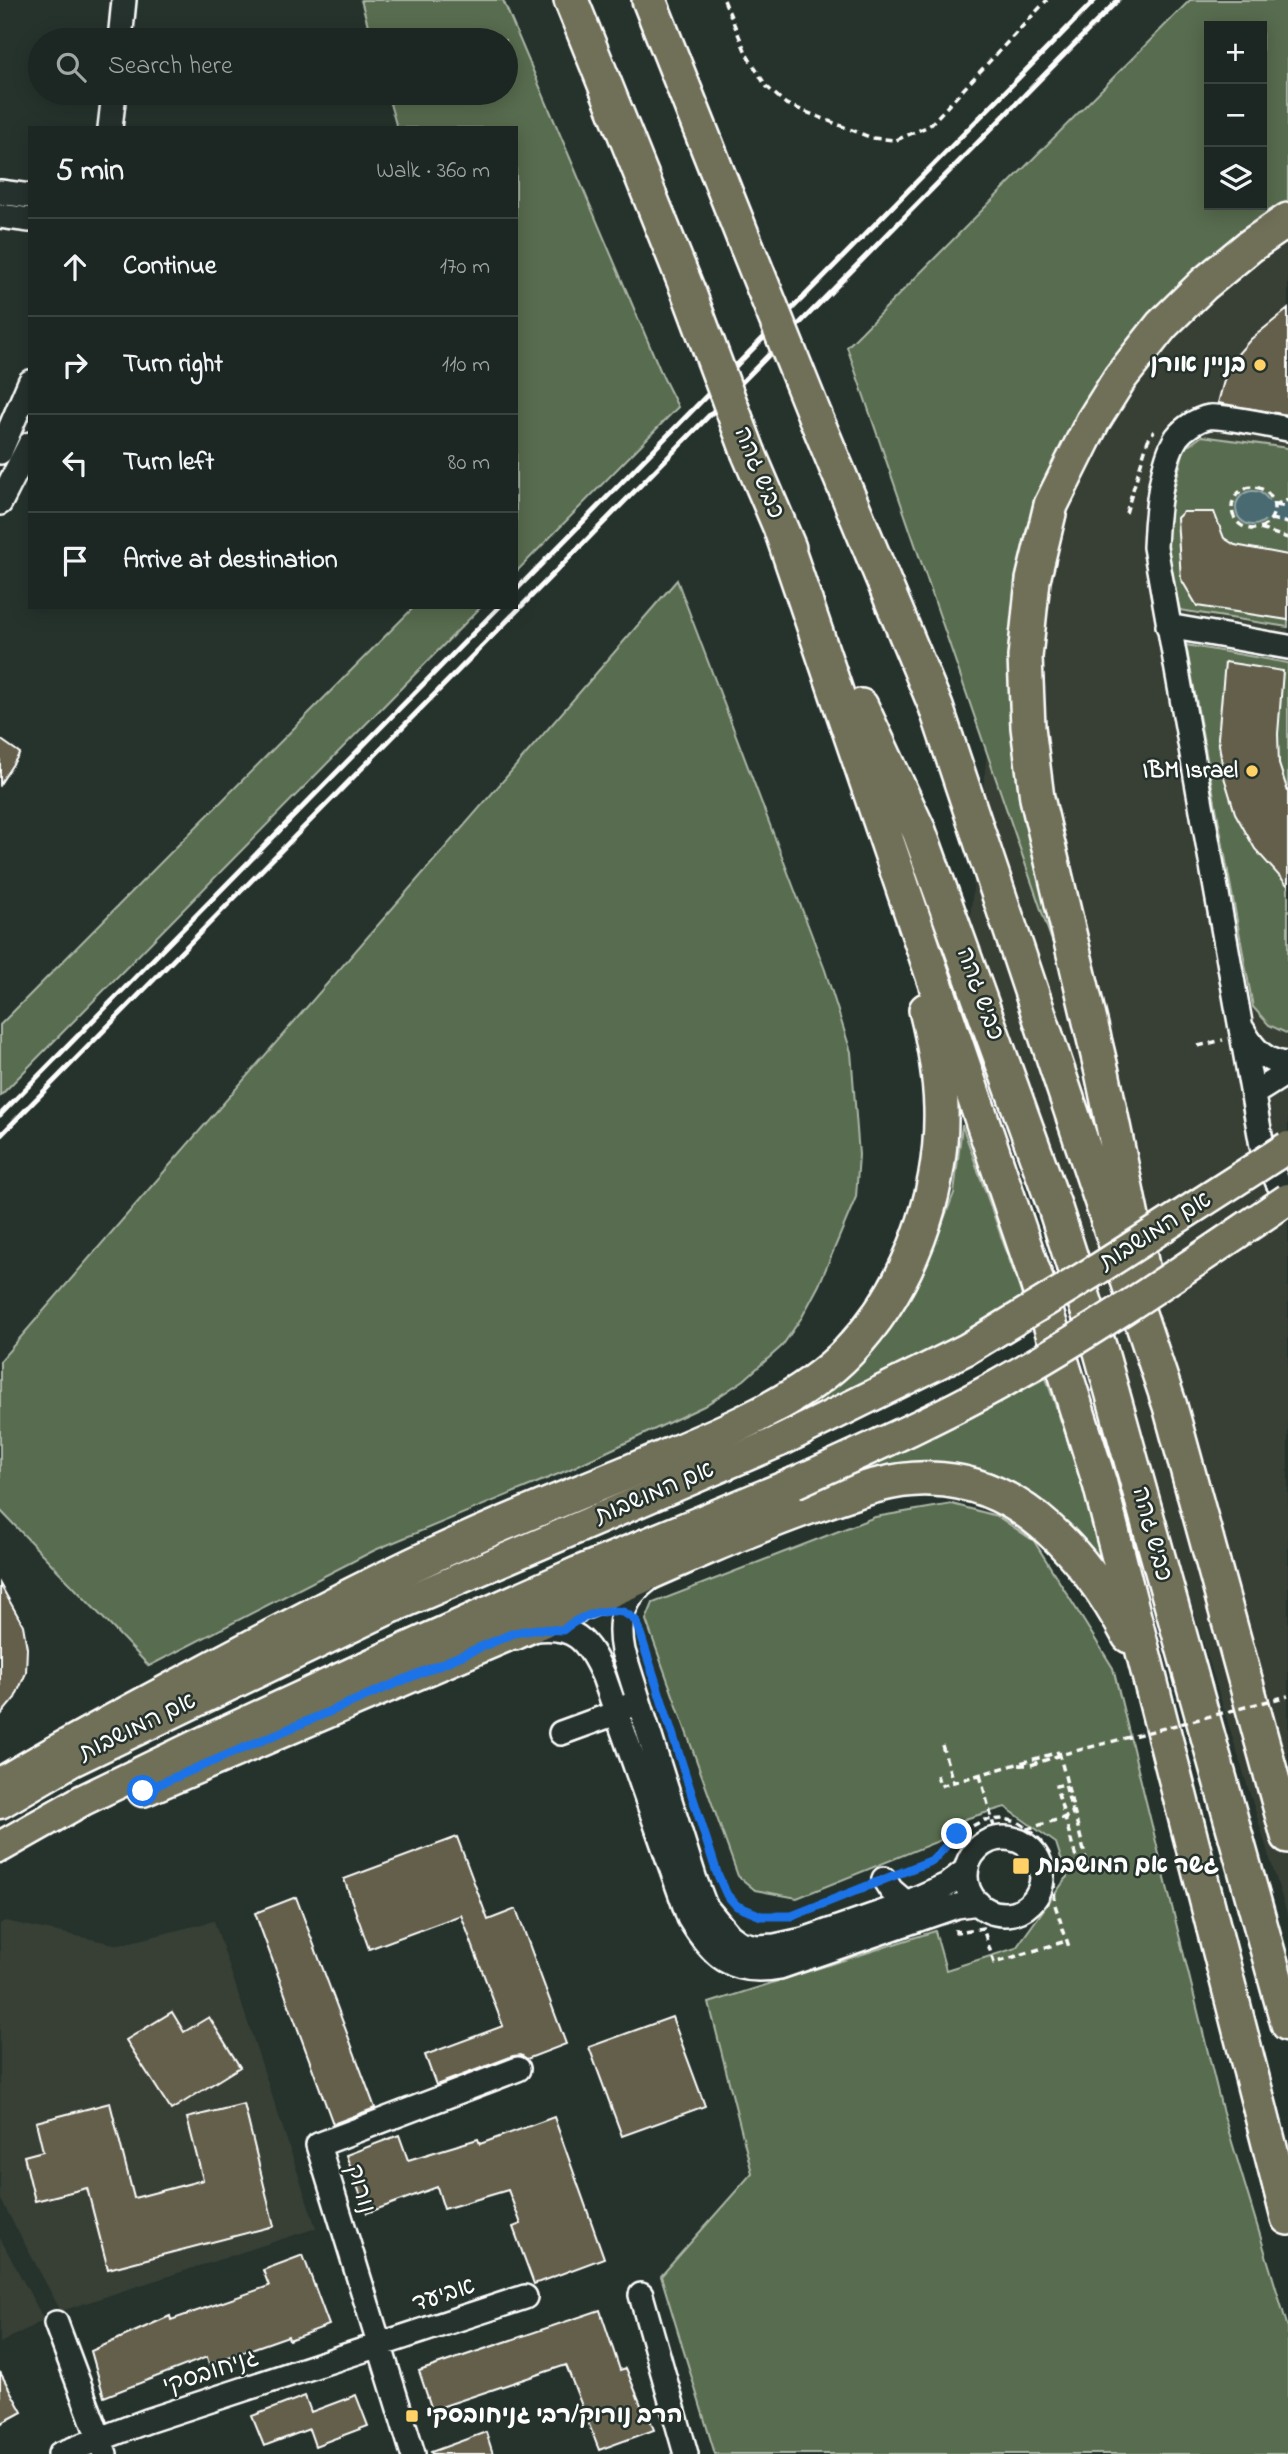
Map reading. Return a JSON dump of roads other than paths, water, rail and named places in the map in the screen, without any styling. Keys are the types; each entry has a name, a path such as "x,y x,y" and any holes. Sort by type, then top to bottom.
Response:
{"highway":[{"name":"כביש גהה","path":"571,0 690,296 749,454 919,831 1054,1205 1101,1352 1288,2024"},
{"name":"כביש גהה","path":"649,0 815,416 936,707 1170,1406 1288,1836"},
{"path":"1170,1406 1102,1072 1037,798 1028,727 1025,657 1033,580 1051,505 1093,421 1120,378 1162,325 1204,284 1250,246 1288,220"},
{"path":"781,530 1043,1299 1100,1485 1288,2218"},
{"path":"0,1785 58,1750 463,1541 739,1425 814,1380 850,1349 878,1316 901,1278 918,1240 938,1157 941,1108 936,1051 888,840"},
{"path":"514,1633 768,1522 838,1497 895,1482 930,1478 962,1483 989,1492 1023,1508 1048,1526 1072,1553 1119,1617 1146,1669"}],"main road":[{"name":"אם המושבות","path":"0,1802 72,1761 384,1611 780,1441 967,1349 1288,1147"},
{"name":"אם המושבות","path":"0,1847 83,1800 374,1663 578,1572 794,1483 946,1412 998,1385 1119,1310 1288,1198"},
{"path":"31,1830 156,1786 514,1633"}],"street":[{"path":"121,28 124,0"},
{"path":"110,126 113,105"},
{"path":"0,192 28,196"},
{"path":"0,216 28,220"},
{"path":"0,452 28,387"},
{"path":"1288,429 1211,416 1194,422 1178,436 1169,456 1156,514 1155,547 1262,1146 1278,1183 1288,1198"},
{"path":"0,503 28,448"},
{"path":"1168,626 1288,647"},
{"path":"1242,1029 1251,1044 1264,1057 1275,1063 1288,1064"},
{"path":"1253,1094 1288,1072"},
{"path":"664,1567 638,1587 628,1599 619,1629 695,1880 705,1906 729,1935 748,1945 775,1947 803,1940 906,1903 947,1885 966,1870"},
{"path":"514,1633 556,1628 571,1632 591,1649 599,1664 689,1918 710,1949 723,1959 743,1968 760,1971 779,1968 967,1905 999,1914 1011,1913 1032,1902 1039,1892 1042,1869 1038,1857 1021,1841 1009,1838 994,1828 986,1842 976,1849 966,1870 966,1883 970,1894 967,1905"},
{"path":"561,1733 616,1713 638,1698"},
{"path":"884,1879 891,1890 906,1903"},
{"name":"נורוק","path":"414,2454 318,2145 518,2068"},
{"path":"641,2295 686,2454"},
{"name":"אביעד","path":"380,2345 525,2297"},
{"path":"56,2323 102,2446"},
{"name":"גניחובסקי","path":"60,2454 102,2446 147,2421 380,2345"}],"water":[{"path":"1253,491 1265,496 1270,508 1265,520 1253,525 1241,520 1236,508 1241,496"}],"waterway":[{"path":"1270,511 1288,514"}],"railway":[{"path":"518,588 1095,0"},
{"path":"0,1136 1118,0"},
{"path":"0,1115 497,609"}],"place":[{"name":"בניין אורן","path":"1260,365"},
{"name":"IBM Israel","path":"1252,771"},
{"name":"גשר אם המושבות","path":"1021,1866"},
{"name":"הרב נורוק/רבי גניחובסקי","path":"412,2416"}]}
